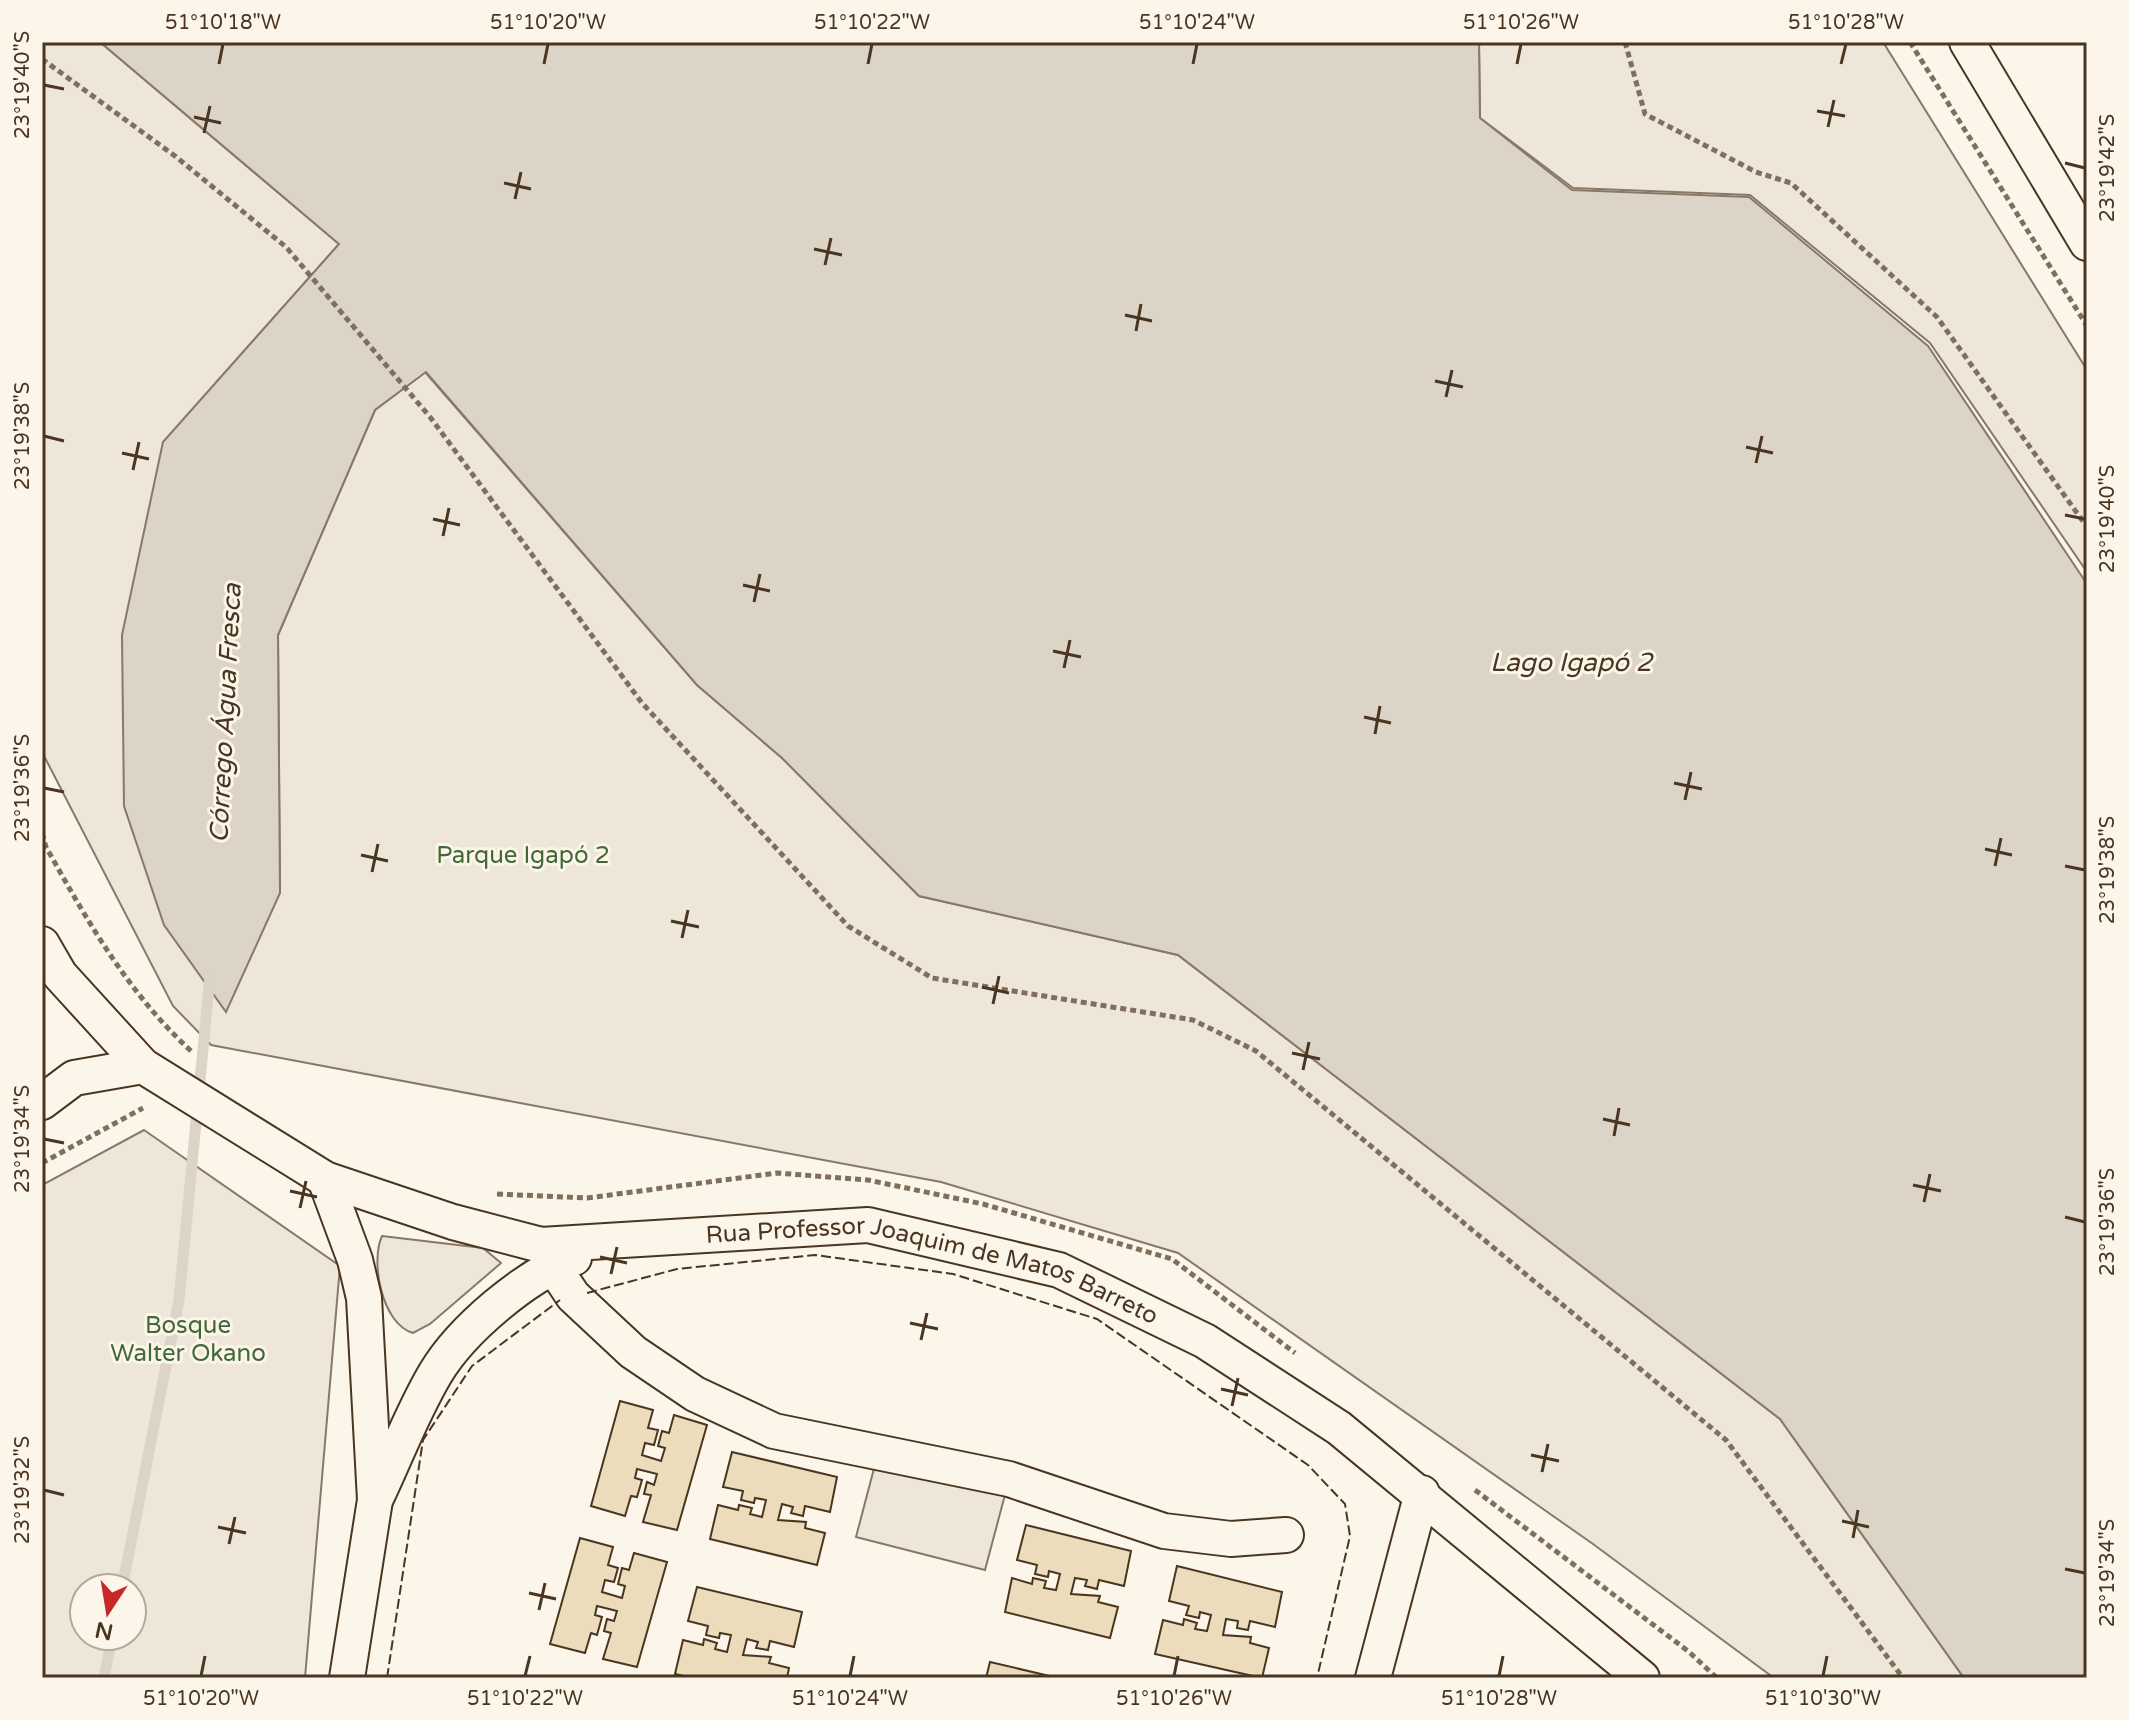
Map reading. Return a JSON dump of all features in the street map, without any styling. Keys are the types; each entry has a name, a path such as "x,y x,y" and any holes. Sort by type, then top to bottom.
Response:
{"street":[{"path":"1967,42 2087,243"},
{"name":"Rua Professor Joaquim de Matos Barreto","path":"42,944 60,975 146,1068 325,1179 453,1222 541,1245 868,1225 1059,1270 1205,1341 1339,1428 1422,1493 1642,1678"},
{"path":"42,1102 74,1078 146,1068"},
{"path":"325,1179 355,1260 364,1298 375,1500 347,1678"},
{"path":"375,1500 435,1374 458,1343 501,1303 553,1266 628,1240"},
{"path":"553,1266 573,1296 633,1352 695,1394 774,1431 1009,1479 1164,1531 1231,1539 1286,1535"},
{"path":"1373,1678 1422,1493"}],"path":[{"path":"1625,42 1645,114 1756,172 1791,183 1937,317 2087,527"},
{"path":"1910,42 2087,326"},
{"path":"42,59 175,156 286,247 430,417 642,703 848,926 932,978 1193,1020 1256,1051 1726,1440 1903,1678"},
{"path":"42,1163 143,1108 157,1116"}],"green space":[{"name":"Parque Igapó 2","path":"42,42 100,42 339,244 164,442 280,893 278,635 375,410 425,372 697,685 782,758 919,896 1178,955 1780,1419 1964,1678 1774,1678 1593,1544 1178,1253 941,1182 211,1045 173,1006 42,752"},
{"path":"1479,42 1883,42 2087,370 2087,572 1930,343 1750,195 1573,188 1480,118"},
{"name":"Bosque Walter Okano","path":"144,1130 340,1266 305,1678 42,1678 42,1185"},
{"path":"382,1236 483,1248 501,1263 430,1324 413,1333 393,1318 381,1291 377,1261"},
{"path":"877,1457 1006,1491 985,1570 856,1537"}],"water":[{"name":"Lago Igapó 2","path":"100,42 1479,42 1480,118 1572,190 1749,197 1928,346 2087,584 2087,1678 1964,1678 1780,1419 1178,955 919,896 782,758 697,685 426,372 375,410 278,635 280,893 226,1012 164,925 124,806 122,635 163,442 339,244"}],"building":[{"path":"620,1401 653,1410 648,1428 658,1430 654,1445 645,1443 642,1455 661,1461 665,1448 658,1446 662,1431 669,1433 674,1415 707,1425 677,1530 643,1522 651,1495 644,1494 647,1482 654,1485 657,1474 637,1469 635,1478 642,1480 637,1497 631,1496 625,1516 591,1506"},
{"path":"732,1452 837,1477 830,1512 805,1506 803,1516 791,1513 793,1507 782,1504 778,1520 806,1522 805,1528 825,1533 817,1565 710,1539 718,1505 738,1510 739,1505 752,1508 750,1514 762,1517 766,1500 755,1498 754,1503 741,1500 743,1491 723,1487"},
{"path":"1026,1525 1131,1551 1124,1586 1099,1580 1097,1589 1085,1586 1087,1580 1075,1578 1071,1594 1100,1596 1098,1602 1118,1607 1110,1638 1005,1612 1012,1578 1032,1584 1033,1578 1046,1581 1044,1588 1056,1590 1060,1574 1049,1571 1048,1577 1035,1574 1037,1565 1017,1560"},
{"path":"580,1538 613,1547 608,1565 618,1568 614,1582 605,1580 602,1592 622,1598 625,1586 618,1584 622,1568 629,1570 634,1553 667,1562 637,1667 603,1659 611,1633 604,1631 607,1619 614,1621 617,1611 597,1606 595,1615 602,1617 597,1635 591,1633 585,1653 550,1644"},
{"path":"1177,1566 1282,1592 1275,1627 1250,1621 1248,1630 1237,1628 1238,1621 1226,1619 1223,1635 1251,1637 1250,1643 1269,1648 1262,1678 1155,1654 1163,1620 1183,1625 1184,1619 1197,1623 1195,1629 1207,1631 1211,1615 1200,1612 1199,1618 1186,1615 1189,1606 1169,1601"},
{"path":"697,1587 802,1612 794,1647 770,1641 768,1650 756,1648 758,1642 747,1639 743,1655 771,1657 769,1663 789,1668 787,1678 693,1678 675,1674 683,1640 703,1645 704,1639 717,1643 715,1649 727,1652 731,1635 720,1633 719,1638 706,1635 708,1626 688,1621"},
{"path":"990,1662 1058,1678 986,1678"}],"waterway":[{"name":"Córrego Água Fresca","path":"125,1572 179,1300 210,976"},
{"name":"Córrego Água Fresca","path":"104,1678 109,1652"}],"fence":[{"path":"587,1293 677,1269 815,1255 953,1274 1097,1319 1308,1465 1345,1504 1350,1536 1317,1678"},
{"path":"387,1678 423,1440 472,1366 560,1300"}]}
